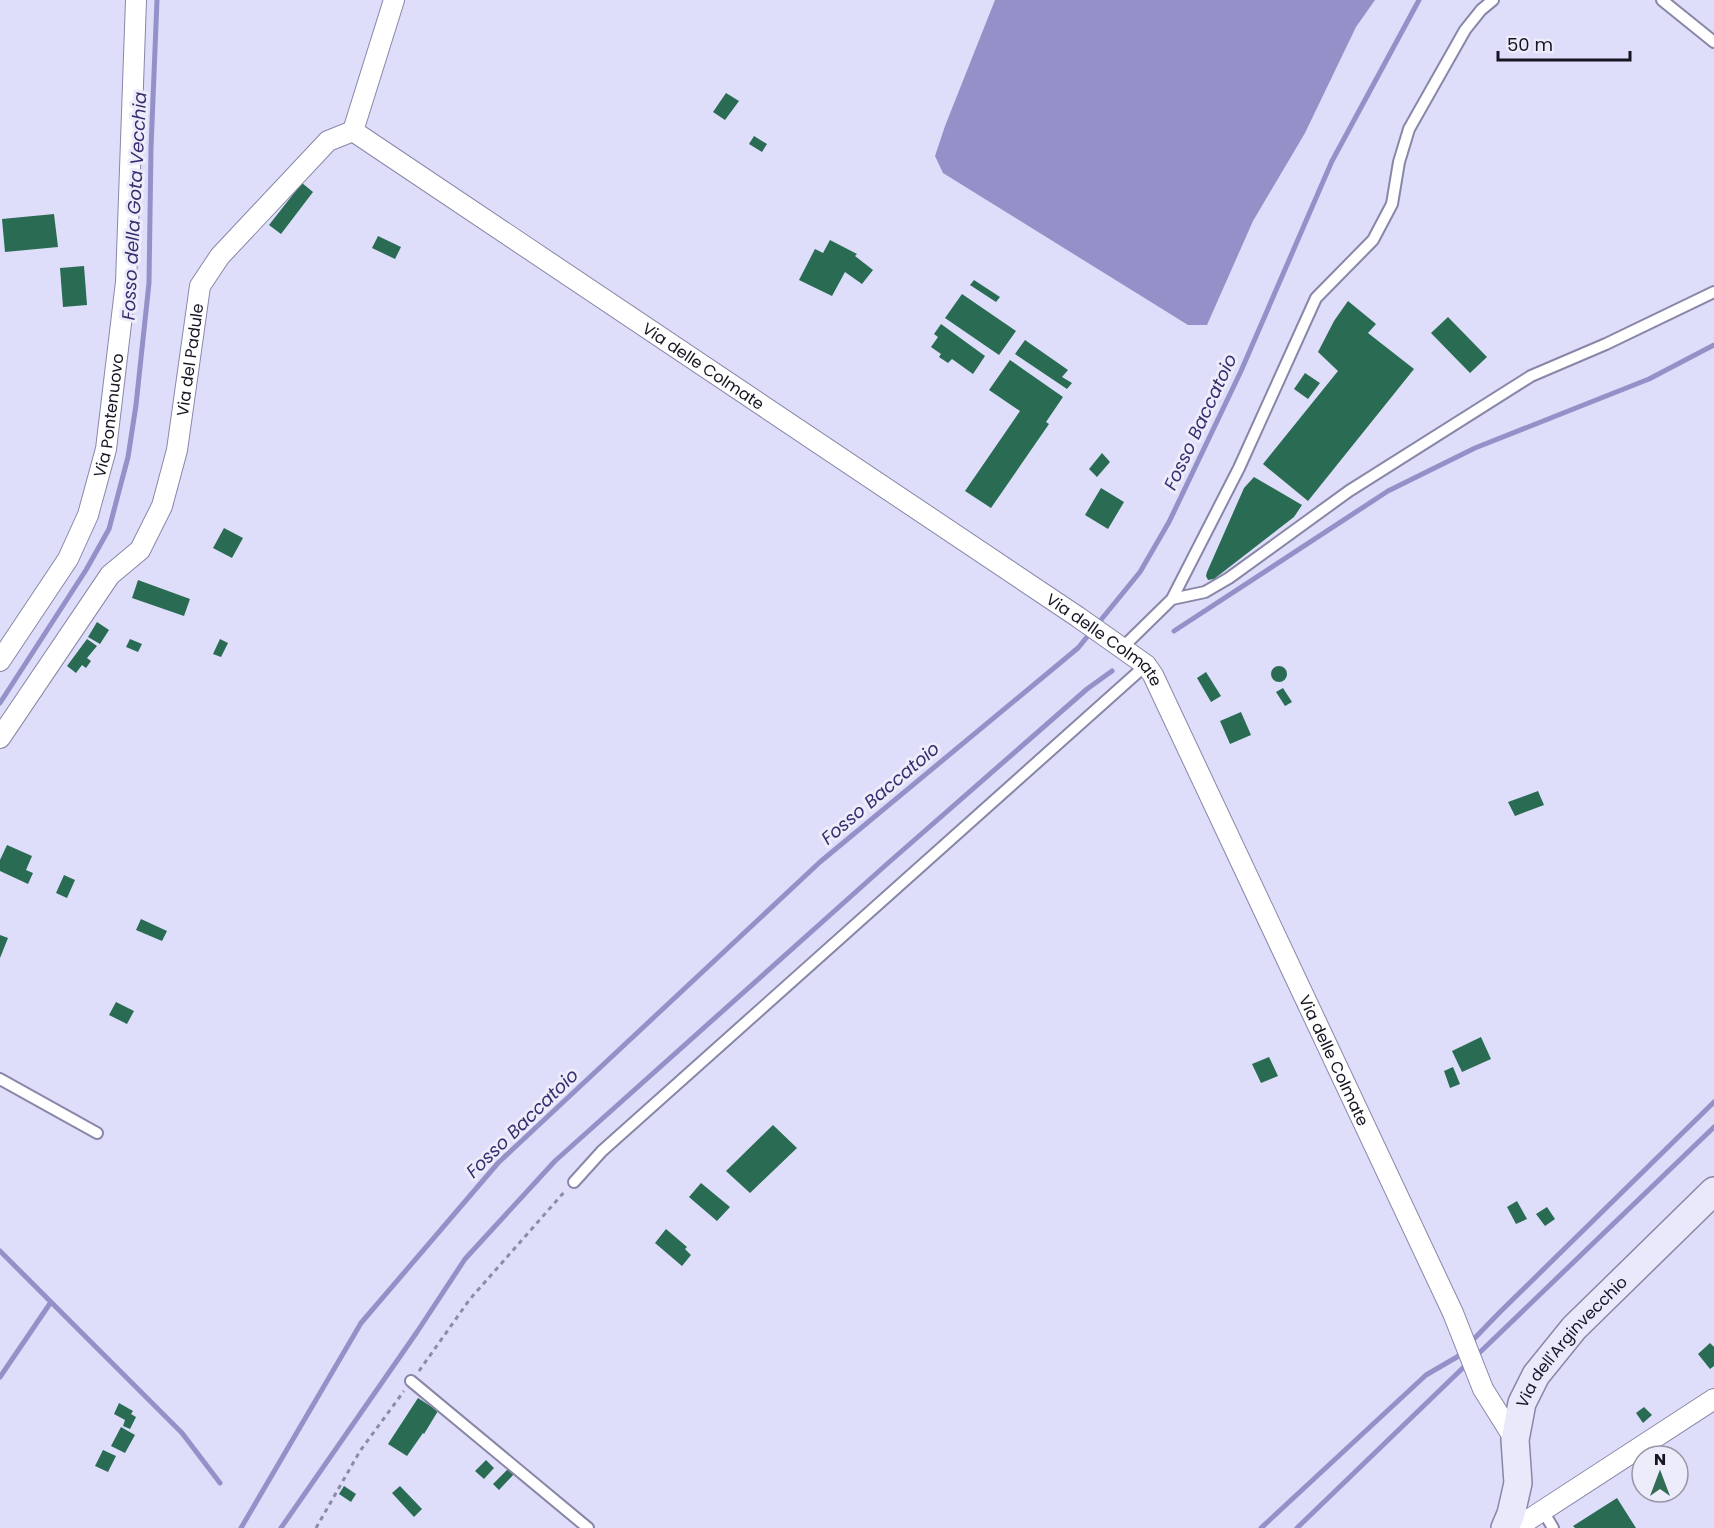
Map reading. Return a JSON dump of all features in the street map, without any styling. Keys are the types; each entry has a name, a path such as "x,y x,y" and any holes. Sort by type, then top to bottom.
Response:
{"main road":[{"name":"Via dell'Arginvecchio","path":"1504,1528 1511,1514 1518,1483 1515,1440 1522,1403 1536,1375 1568,1336 1714,1191"}],"street":[{"name":"Via Pontenuovo","path":"0,661 68,559 88,514 106,449 126,282 136,0"},
{"path":"353,131 394,0"},
{"name":"Via delle Colmate","path":"353,131 1078,617 1146,665 1153,675 1453,1313 1482,1389 1515,1440"},
{"name":"Via del Padule","path":"0,738 110,575 140,550 162,506 177,450 200,286 220,256 328,141 353,131"},
{"path":"1516,1528 1714,1399"}],"lane":[{"path":"1115,643 1172,599 1239,468 1316,298 1374,240 1392,204 1399,162 1409,129 1465,30 1481,10 1493,0"},
{"path":"1662,0 1714,42"},
{"path":"1172,599 1205,592 1229,578 1349,491 1531,376 1606,344 1714,292"},
{"path":"574,1182 602,1151 1146,665"},
{"path":"0,1079 97,1133"},
{"path":"411,1381 588,1528"},
{"path":"1543,1511 1553,1528"}],"path":[{"path":"316,1528 360,1451 470,1299 574,1182"}],"shaded area":[{"path":"995,0 1375,0 1356,27 1305,133 1253,221 1207,325 1188,325 943,173 935,156"}],"building":[{"path":"726,93 739,101 725,120 713,112"},
{"path":"754,136 767,144 762,152 749,144"},
{"path":"302,183 313,192 281,234 269,225"},
{"path":"54,214 58,247 5,252 2,219"},
{"path":"378,236 401,247 395,259 372,248"},
{"path":"830,240 857,254 855,256 873,270 862,284 845,272 832,296 799,280 815,249 823,253"},
{"path":"84,266 87,305 63,307 60,268"},
{"path":"974,280 1000,297 996,302 970,285"},
{"path":"962,294 1016,331 999,355 945,318"},
{"path":"1348,301 1376,324 1368,333 1414,369 1308,501 1263,464 1338,371 1318,352 1334,321"},
{"path":"1448,317 1487,357 1470,373 1431,333"},
{"path":"941,324 985,356 973,374 952,359 948,363 931,347 938,337 934,334"},
{"path":"1025,340 1068,370 1062,377 1072,383 1067,389 1015,354"},
{"path":"1010,360 1063,397 1046,422 1049,424 991,508 965,491 1020,411 989,390"},
{"path":"1305,373 1320,383 1308,399 1294,389"},
{"path":"1102,453 1110,462 1097,477 1089,469"},
{"path":"1254,477 1302,505 1294,517 1214,579 1208,580 1207,572 1244,488"},
{"path":"1101,488 1124,502 1108,529 1085,515"},
{"path":"224,528 243,538 232,558 213,548"},
{"path":"138,580 190,599 184,616 132,598"},
{"path":"97,622 109,630 100,644 88,637"},
{"path":"87,639 97,646 87,658 91,661 86,668 82,665 76,673 67,666"},
{"path":"130,639 142,644 138,652 126,647"},
{"path":"220,639 228,643 221,657 213,654"},
{"path":"1279,666 1285,668 1287,674 1285,680 1279,682 1273,680 1271,674 1273,668"},
{"path":"1206,672 1221,696 1211,702 1197,678"},
{"path":"1283,688 1292,702 1285,706 1276,692"},
{"path":"1241,712 1251,735 1230,744 1220,721"},
{"path":"1538,791 1544,805 1515,816 1508,802"},
{"path":"7,845 32,856 26,870 33,873 28,884 0,871 0,860"},
{"path":"64,875 75,880 67,898 56,893"},
{"path":"141,919 167,931 162,941 136,930"},
{"path":"0,935 8,938 0,958"},
{"path":"116,1002 134,1011 127,1024 109,1015"},
{"path":"1481,1037 1491,1059 1462,1072 1452,1051"},
{"path":"1269,1057 1278,1076 1261,1083 1252,1064"},
{"path":"1453,1067 1460,1084 1450,1088 1444,1071"},
{"path":"773,1125 797,1148 750,1193 726,1171"},
{"path":"701,1183 730,1207 717,1221 689,1197"},
{"path":"1517,1201 1527,1219 1516,1224 1507,1207"},
{"path":"1547,1207 1555,1219 1545,1226 1536,1214"},
{"path":"666,1229 687,1247 685,1249 691,1255 682,1266 655,1243"},
{"path":"1710,1343 1714,1347 1714,1366 1710,1369 1698,1354"},
{"path":"418,1398 438,1411 407,1456 388,1444"},
{"path":"119,1403 133,1411 131,1414 136,1417 130,1429 123,1426 125,1420 114,1414"},
{"path":"1644,1407 1652,1415 1643,1423 1636,1413"},
{"path":"121,1427 135,1435 125,1453 111,1446"},
{"path":"103,1450 116,1456 108,1472 95,1466"},
{"path":"486,1460 494,1468 484,1479 475,1471"},
{"path":"509,1468 514,1474 499,1490 493,1484"},
{"path":"344,1486 356,1494 351,1502 339,1494"},
{"path":"400,1486 422,1509 414,1517 392,1493"},
{"path":"1617,1498 1636,1528 1575,1528 1573,1526"}],"waterway":[{"name":"Fosso della Gota Vecchia","path":"0,703 86,570 109,529 128,457 149,283 151,148 157,0"},
{"name":"Fosso Baccatoio","path":"241,1528 361,1323 498,1163 820,862 1078,648 1140,572 1169,522 1241,371 1332,161 1419,0"},
{"path":"1174,631 1388,491 1475,448 1649,379 1714,345"},
{"path":"281,1528 465,1259 555,1161 887,864 1087,689 1112,671"},
{"path":"1470,1343 1714,1102"},
{"path":"1475,1357 1714,1127"},
{"path":"0,1251 182,1433 220,1483"},
{"path":"0,1377 51,1302"},
{"path":"1261,1528 1426,1375 1457,1357 1464,1350"},
{"path":"1297,1528 1468,1363"}]}
